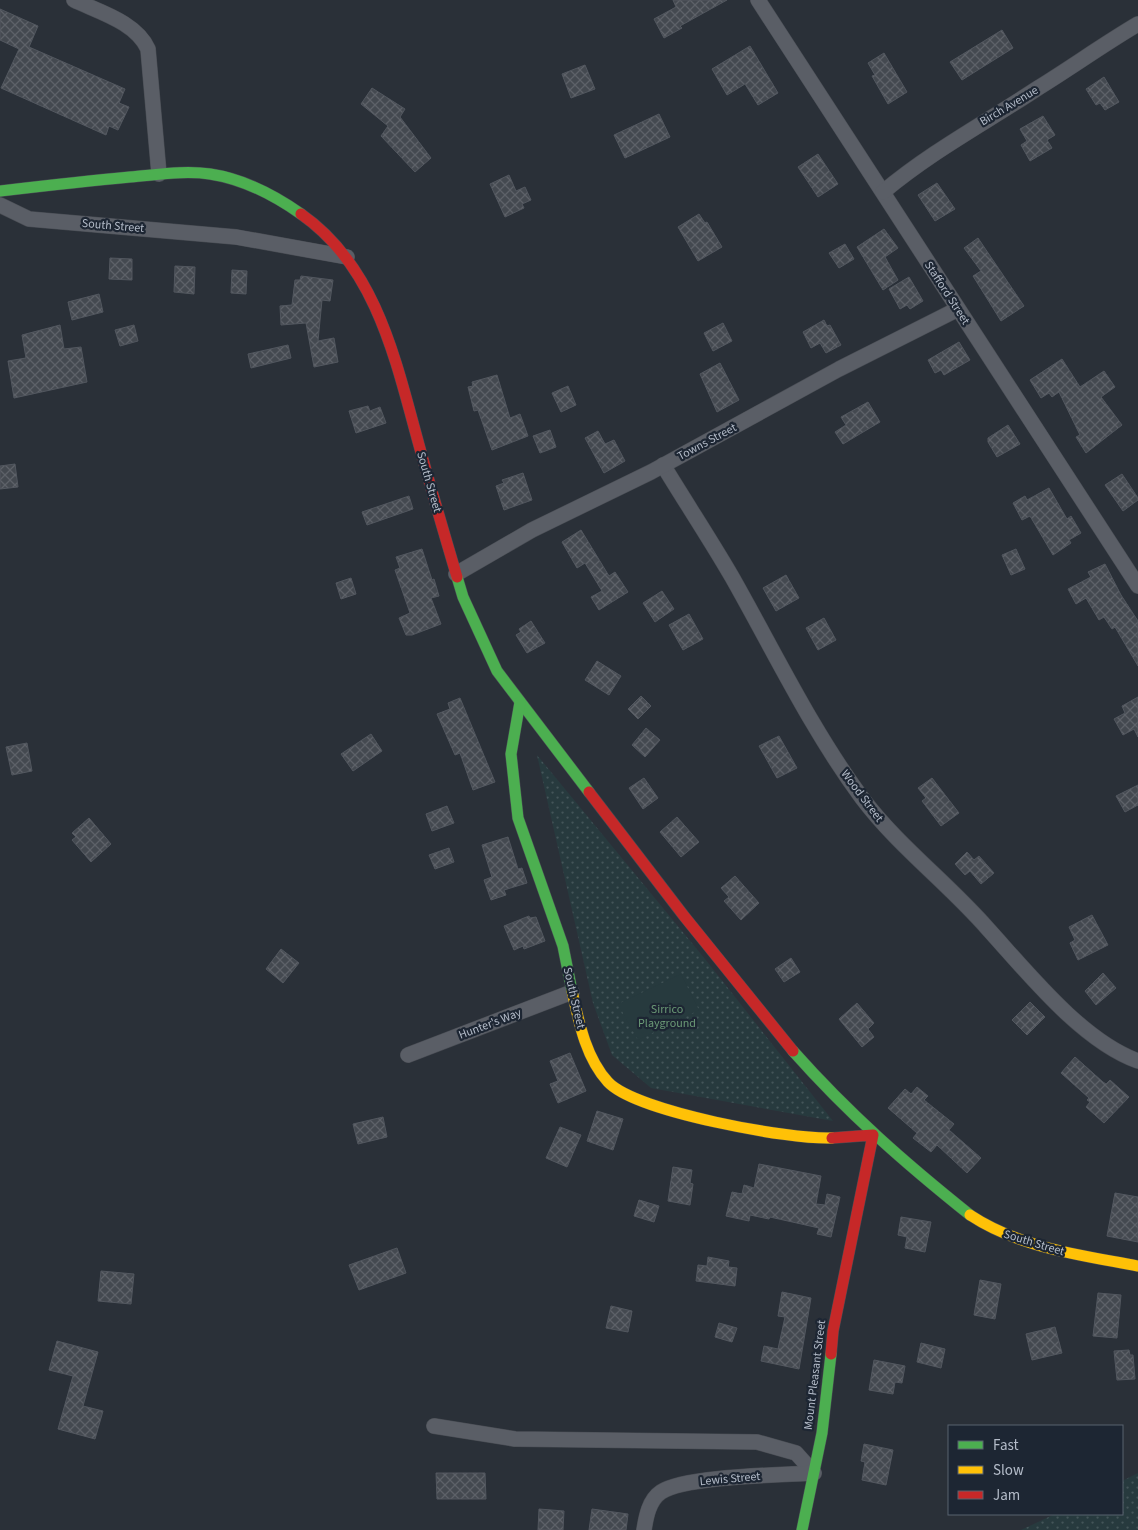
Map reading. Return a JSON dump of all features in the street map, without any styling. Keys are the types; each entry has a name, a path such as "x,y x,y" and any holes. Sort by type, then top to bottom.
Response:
{"street":[{"path":"74,0 127,25 144,40 148,49 159,174"},
{"name":"Stafford Street","path":"758,0 1138,586"},
{"name":"Birch Avenue","path":"883,192 914,166 954,139 1138,24"},
{"name":"South Street","path":"0,191 159,174 201,174 226,178 266,192 312,220 347,257 376,305 393,350 463,597 497,671 684,916 767,1021 823,1085 873,1135 953,1202 992,1228 1045,1248 1138,1266"},
{"name":"South Street","path":"0,205 29,219 236,237 347,257"},
{"name":"Towns Street","path":"456,574 532,530 662,465 839,369 958,309"},
{"name":"Wood Street","path":"662,465 731,576 830,750 880,821 911,854 966,906 1077,1022 1109,1046 1138,1061"},
{"name":"South Street","path":"520,702 511,754 518,818 563,946 578,1020 590,1055 609,1084 622,1092 728,1126 810,1139 873,1135"},
{"name":"Hunter's Way","path":"408,1055 572,992"},
{"name":"Mount Pleasant Street","path":"802,1530 822,1433 833,1331 873,1135"},
{"path":"434,1426 515,1439 757,1442 796,1453 814,1473"},
{"name":"Lewis Street","path":"644,1530 654,1500 669,1488 702,1480 814,1473"}],"green space":[{"name":"Sirrico Playground","path":"537,755 705,959 833,1121 651,1088 612,1055 593,1003"},
{"path":"681,974 699,1010 638,1040 618,1004"},
{"path":"1138,1473 1138,1530 1021,1530 1053,1515 1123,1515 1123,1480"}],"building":[{"path":"673,0 727,0 680,26 682,28 664,38 654,19 676,7"},
{"path":"0,9 38,26 29,47 125,89 119,103 129,107 118,130 109,126 106,135 1,88 19,49 0,40"},
{"path":"1002,30 1013,48 962,80 950,62"},
{"path":"750,46 778,93 758,105 745,84 727,95 712,69"},
{"path":"884,53 907,92 888,104 872,76 875,75 868,63"},
{"path":"585,65 595,89 571,98 562,74"},
{"path":"1104,77 1119,102 1105,110 1100,103 1096,105 1086,89"},
{"path":"372,88 405,109 400,117 431,158 415,172 381,136 388,126 361,104"},
{"path":"659,114 670,137 625,158 614,135"},
{"path":"1043,116 1055,135 1047,140 1052,148 1030,161 1021,145 1027,141 1020,129"},
{"path":"818,154 838,184 818,197 798,167"},
{"path":"509,175 516,191 525,187 531,200 522,204 524,208 505,217 490,184"},
{"path":"937,183 955,209 935,221 918,195"},
{"path":"699,214 705,223 707,222 722,247 698,261 678,227"},
{"path":"884,229 898,248 885,257 898,280 883,290 857,247"},
{"path":"978,238 1024,306 1001,321 973,276 981,271 964,248"},
{"path":"845,244 854,259 839,268 829,253"},
{"path":"110,258 132,259 132,280 109,279"},
{"path":"175,266 195,267 194,294 174,292"},
{"path":"232,270 247,271 246,294 231,293"},
{"path":"301,276 333,280 330,301 322,300 318,341 334,338 338,362 314,367 306,323 281,325 280,306 292,305 295,280 300,280"},
{"path":"909,277 923,301 910,309 907,305 900,309 889,289"},
{"path":"99,294 103,312 72,320 68,302"},
{"path":"824,320 827,326 830,325 841,345 826,353 820,343 811,348 803,332"},
{"path":"723,323 732,341 713,351 704,333"},
{"path":"60,325 64,349 81,347 87,382 14,398 8,361 26,358 22,335"},
{"path":"134,325 138,341 120,346 115,330"},
{"path":"959,342 970,360 944,375 941,370 935,373 928,360"},
{"path":"288,345 291,358 251,368 248,354"},
{"path":"1062,359 1080,387 1104,371 1115,387 1101,397 1122,425 1086,453 1076,437 1080,435 1059,392 1052,397 1049,393 1041,398 1030,380"},
{"path":"720,363 739,400 717,412 700,374"},
{"path":"497,375 510,418 520,414 528,436 492,450 478,410 474,411 468,387 473,386 472,382"},
{"path":"568,386 576,405 561,412 552,393"},
{"path":"868,402 880,422 843,444 835,432 846,425 841,417"},
{"path":"368,406 370,411 380,407 386,423 356,433 349,411"},
{"path":"1008,425 1020,444 997,457 988,442 988,438"},
{"path":"550,430 556,447 540,453 533,436"},
{"path":"598,431 605,444 614,440 625,461 604,473 585,438"},
{"path":"15,464 18,487 0,489 0,466"},
{"path":"523,473 532,500 504,510 496,486 504,483 502,480"},
{"path":"1122,474 1138,498 1138,500 1123,511 1105,485"},
{"path":"1049,488 1067,519 1071,516 1081,533 1069,540 1071,543 1053,555 1030,516 1022,520 1013,503 1025,496 1027,500"},
{"path":"409,496 413,509 367,525 362,512"},
{"path":"581,530 609,576 615,572 628,592 599,610 591,597 602,591 585,563 577,568 562,542"},
{"path":"422,549 439,596 431,598 441,624 412,635 406,635 399,618 410,613 395,570 400,568 396,557"},
{"path":"1016,549 1025,569 1011,575 1002,555"},
{"path":"1105,564 1121,595 1138,621 1138,666 1115,627 1112,629 1104,617 1099,620 1086,598 1076,604 1068,589 1091,577 1088,572"},
{"path":"786,575 799,598 776,611 763,588"},
{"path":"351,578 356,594 341,599 336,583"},
{"path":"662,591 674,609 655,622 643,603"},
{"path":"689,614 703,639 683,650 669,625"},
{"path":"824,618 836,640 818,650 806,628"},
{"path":"531,621 545,643 527,653 516,635 521,632 519,629"},
{"path":"597,661 621,676 609,695 585,680"},
{"path":"641,696 651,706 638,719 628,709"},
{"path":"1138,697 1138,737 1134,729 1123,735 1114,719 1125,713 1122,706"},
{"path":"460,698 495,782 473,790 460,753 455,755 437,714 450,709 448,703"},
{"path":"646,728 660,740 645,757 632,745"},
{"path":"371,734 382,751 353,771 341,754"},
{"path":"779,736 797,768 777,778 759,746"},
{"path":"27,743 32,771 12,775 6,747"},
{"path":"644,778 658,798 643,809 629,788"},
{"path":"932,778 959,813 941,826 922,801 926,798 918,788"},
{"path":"1138,785 1138,805 1125,812 1116,796"},
{"path":"447,806 454,823 432,831 426,814"},
{"path":"677,817 699,842 681,857 660,832"},
{"path":"89,818 111,844 91,862 72,840 76,837 72,833"},
{"path":"508,837 518,869 522,868 527,883 504,890 506,895 491,900 484,880 492,877 482,845"},
{"path":"449,848 454,862 435,869 429,855"},
{"path":"967,852 974,860 979,856 994,873 981,884 970,871 965,875 955,864"},
{"path":"735,876 759,903 741,920 724,901 729,897 721,888"},
{"path":"1092,915 1108,945 1078,960 1070,943 1075,940 1069,927"},
{"path":"529,916 530,918 536,917 545,941 524,949 523,946 514,950 504,926"},
{"path":"281,949 299,963 283,983 266,969"},
{"path":"791,958 800,972 784,982 775,969"},
{"path":"1103,973 1116,988 1096,1005 1085,991"},
{"path":"1030,1002 1045,1017 1027,1035 1012,1020"},
{"path":"857,1003 874,1023 868,1029 874,1037 862,1047 839,1019"},
{"path":"570,1053 586,1091 558,1103 550,1084 558,1081 550,1061"},
{"path":"1075,1057 1103,1082 1106,1084 1110,1080 1129,1097 1104,1123 1086,1107 1090,1102 1087,1100 1089,1098 1061,1073"},
{"path":"917,1087 928,1096 924,1100 954,1124 949,1130 981,1158 967,1173 937,1145 931,1152 913,1138 917,1133 888,1108 905,1089 911,1094"},
{"path":"597,1111 623,1119 613,1150 587,1141"},
{"path":"383,1117 387,1137 358,1144 353,1124"},
{"path":"560,1127 581,1135 567,1167 546,1158"},
{"path":"759,1164 821,1176 816,1204 825,1205 827,1194 840,1197 831,1237 817,1234 819,1228 770,1217 769,1219 750,1215 749,1221 726,1216 732,1192 742,1194 744,1185 754,1188"},
{"path":"673,1167 692,1170 690,1183 693,1184 690,1205 668,1201"},
{"path":"1115,1193 1138,1197 1138,1242 1107,1236"},
{"path":"639,1200 659,1206 654,1222 634,1216"},
{"path":"901,1217 931,1222 925,1252 905,1248 907,1237 898,1235"},
{"path":"397,1248 406,1273 359,1290 349,1265"},
{"path":"708,1257 729,1261 728,1267 737,1268 735,1286 696,1281 698,1265 707,1266"},
{"path":"101,1271 134,1274 131,1304 98,1301"},
{"path":"980,1280 1001,1284 995,1319 974,1315"},
{"path":"782,1292 811,1298 799,1369 761,1361 764,1346 778,1349 785,1317 778,1316"},
{"path":"1098,1293 1121,1295 1117,1338 1093,1336"},
{"path":"611,1306 632,1311 628,1332 606,1328"},
{"path":"719,1323 737,1328 732,1342 715,1337"},
{"path":"1055,1327 1062,1353 1032,1360 1026,1334"},
{"path":"57,1341 98,1352 83,1406 103,1411 95,1439 58,1429 73,1376 49,1370"},
{"path":"921,1343 945,1349 941,1368 917,1362"},
{"path":"1129,1350 1130,1355 1133,1355 1135,1379 1117,1380 1114,1351"},
{"path":"874,1360 905,1366 902,1383 895,1382 893,1394 869,1390"},
{"path":"864,1444 893,1450 886,1485 862,1480 865,1462 861,1461"},
{"path":"436,1473 485,1473 486,1499 437,1499"},
{"path":"539,1509 564,1511 563,1530 538,1530"},
{"path":"592,1509 628,1514 626,1530 589,1530"}],"traffic: fast":[{"path":"0,191 160,174 200,173 223,176 247,184 280,200 301,214"},
{"path":"457,577 463,597 497,671 589,792"},
{"path":"520,702 511,754 518,818 563,946 572,991"},
{"path":"793,1051 835,1096 878,1137 970,1215"},
{"path":"802,1530 822,1433 831,1354"}],"traffic: slow":[{"path":"572,991 584,1040 594,1062 608,1082 624,1093 649,1104 715,1122 784,1134 832,1138"},
{"path":"970,1215 989,1226 1030,1243 1073,1254 1138,1266"}],"traffic: jam":[{"path":"301,214 327,236 348,261 366,288 380,318 402,381 457,577"},
{"path":"589,792 684,916 793,1051"},
{"path":"831,1354 833,1331 873,1135 832,1138"}]}
